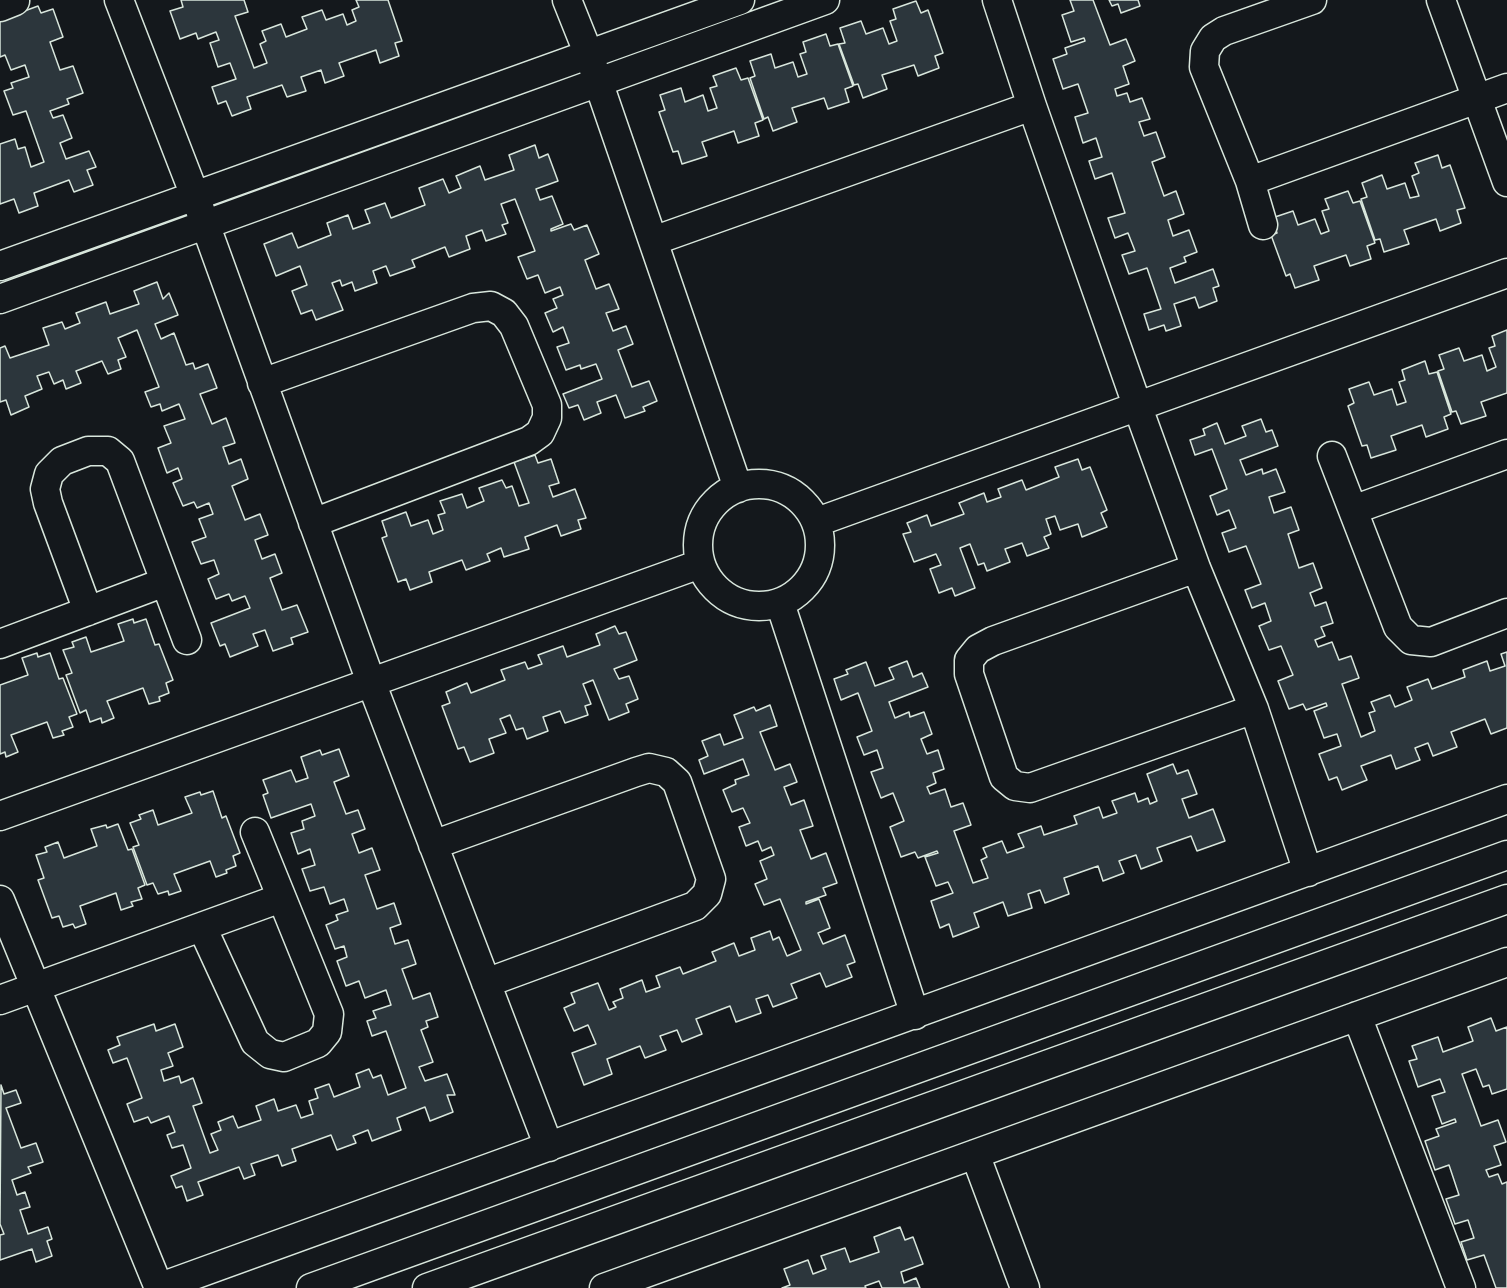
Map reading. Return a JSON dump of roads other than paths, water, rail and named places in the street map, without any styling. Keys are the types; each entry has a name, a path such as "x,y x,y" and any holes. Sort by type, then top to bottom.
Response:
{"street":[{"path":"119,0 195,196 371,682 549,1147"},
{"path":"567,0 589,56 738,488"},
{"path":"0,266 740,0"},
{"path":"0,299 825,0"},
{"path":"997,0 1137,405 1196,568 1254,709 1308,872"},
{"path":"1263,225 1250,181 1204,67 1205,51 1213,38 1224,31 1312,0"},
{"path":"1441,0 1507,182"},
{"path":"1250,181 1507,88"},
{"path":"653,241 1032,106"},
{"path":"817,522 1507,273"},
{"path":"262,383 473,308 491,306 504,313 514,326 547,405 547,418 540,433 529,441 313,523"},
{"path":"88,611 48,503 45,489 49,474 62,461 88,451 108,451 120,460 187,640"},
{"path":"1353,510 1507,454"},
{"path":"1332,456 1398,627 1411,640 1431,642 1507,613"},
{"path":"748,484 770,484 789,491 806,504 817,522 821,541 819,561 811,579 798,594 780,603 761,607 741,604 723,595 709,581 700,564 697,543 702,522 712,505 729,491 748,484"},
{"path":"0,816 700,564"},
{"path":"1196,568 993,641 978,649 969,660 969,674 1004,777 1015,786 1030,788 1254,709"},
{"path":"0,644 165,582"},
{"path":"780,603 915,1015"},
{"path":"433,845 649,768 666,772 677,782 711,879 706,894 695,906 486,983"},
{"path":"0,900 158,1288 1507,799"},
{"path":"202,927 255,1042 270,1054 284,1057 318,1043 327,1032 329,1014 255,831"},
{"path":"311,1288 1507,855"},
{"path":"0,1000 281,898"},
{"path":"428,1288 1507,898"},
{"path":"604,1288 1507,962"},
{"path":"1357,1016 1461,1288"},
{"path":"975,1154 1025,1288"}]}
